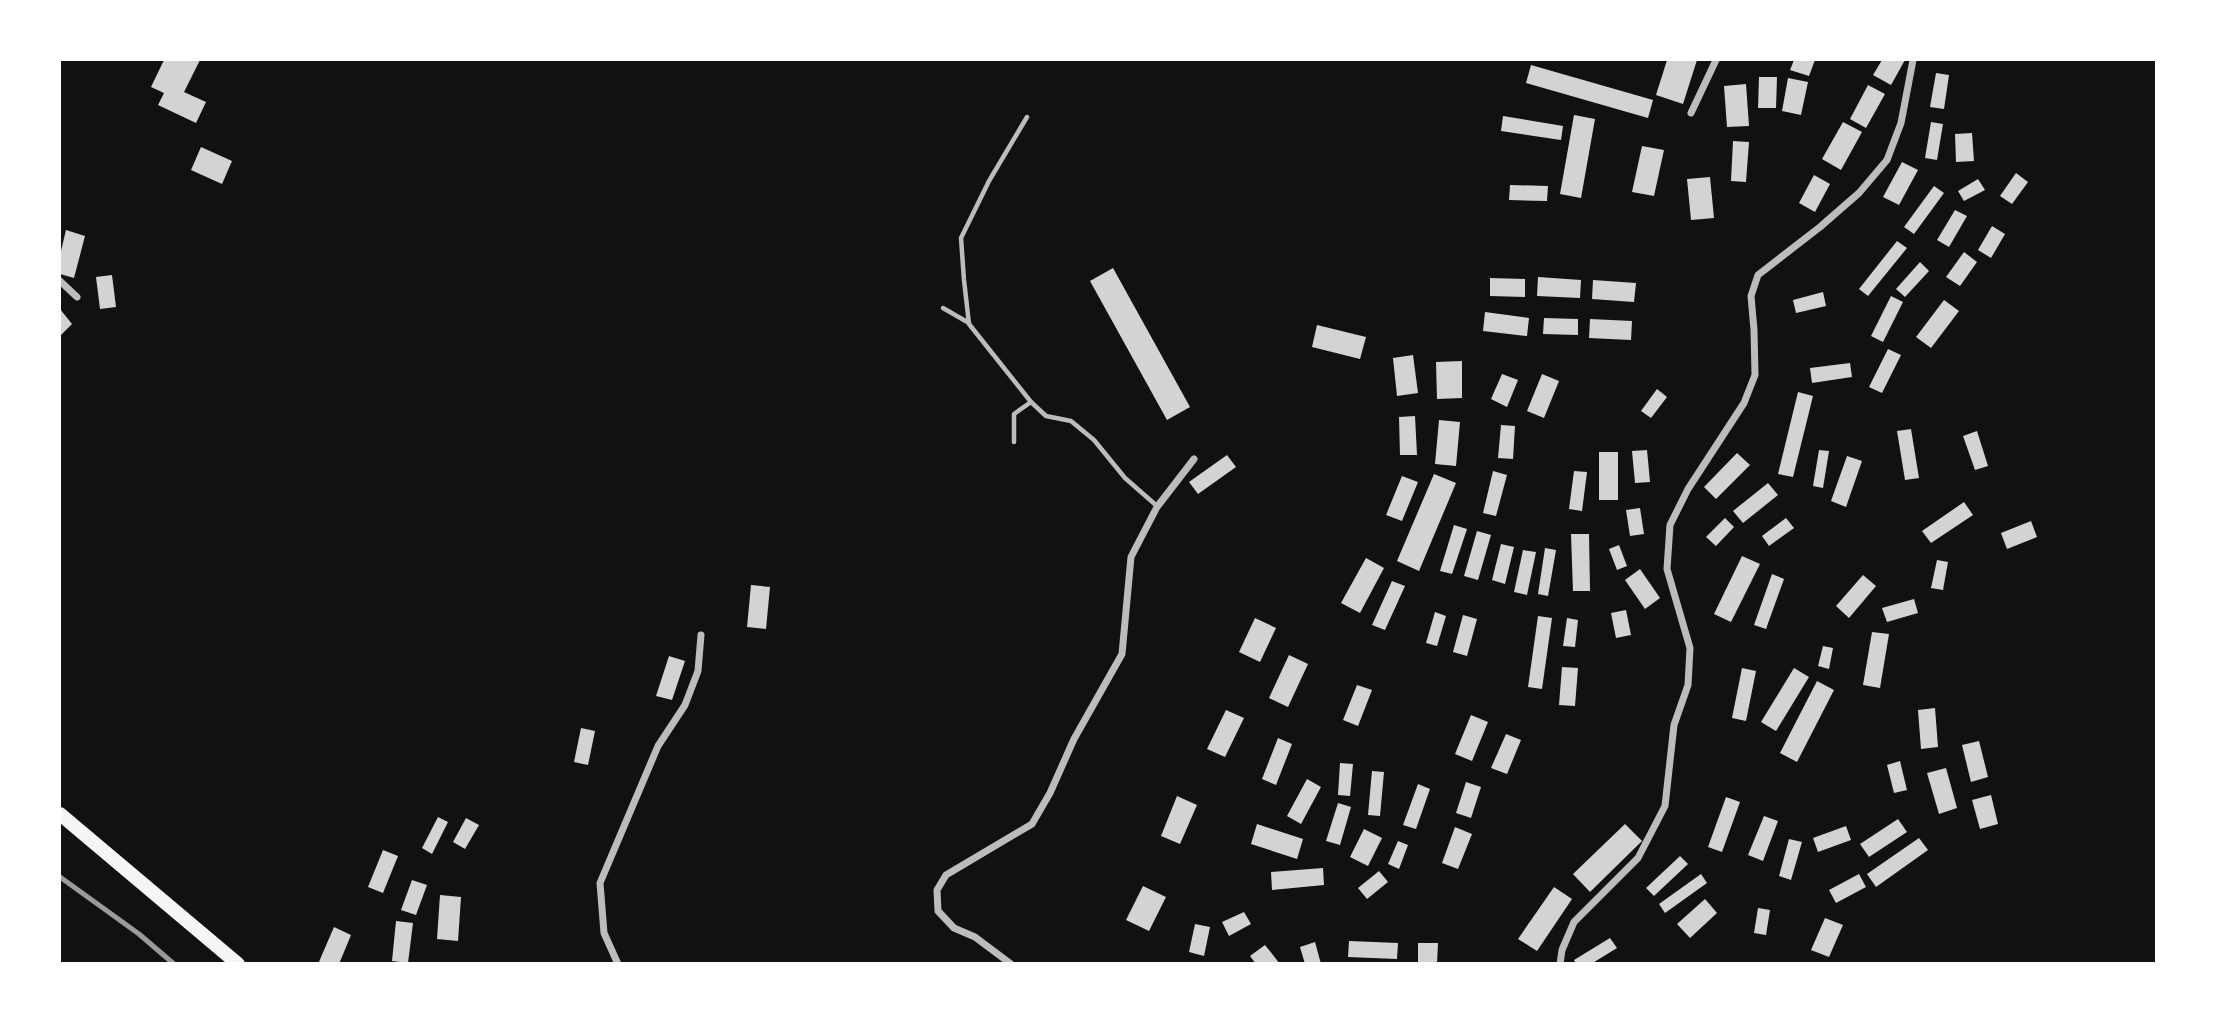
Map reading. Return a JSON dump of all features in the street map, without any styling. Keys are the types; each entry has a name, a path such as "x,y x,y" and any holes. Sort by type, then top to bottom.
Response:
{"main road":[{"path":"60,814 238,964"}],"street":[{"path":"1691,113 1716,60"},
{"path":"1560,964 1562,950 1574,922 1638,858 1665,806 1674,725 1688,685 1690,648 1667,569 1670,525 1688,489 1744,403 1755,375 1751,296 1758,275 1859,193 1887,160 1901,123 1913,60"},
{"path":"60,281 77,297"},
{"path":"1011,964 975,937 954,928 938,911 937,890 946,875 1032,824 1051,793 1074,739 1122,654 1131,556 1157,507 1194,459"},
{"path":"618,964 604,933 600,883 658,746 685,705 698,671 701,635"}],"lane":[{"path":"970,324 961,238 989,181 1027,117"},
{"path":"943,309 970,324 1031,402 1046,416 1071,421 1094,440 1125,478 1157,507"},
{"path":"1014,442 1014,414 1031,402"}],"building":[{"path":"164,60 200,60 184,92 206,102 196,123 158,105 164,93 151,87"},
{"path":"1667,60 1697,60 1683,104 1656,95"},
{"path":"1794,60 1815,60 1809,76 1790,70"},
{"path":"1882,60 1905,60 1891,85 1873,75"},
{"path":"1531,65 1653,100 1648,118 1526,83"},
{"path":"1936,73 1949,75 1944,109 1930,107"},
{"path":"1759,77 1777,77 1776,108 1758,108"},
{"path":"1788,78 1808,82 1801,115 1782,111"},
{"path":"1746,84 1749,126 1727,127 1724,86"},
{"path":"1868,85 1885,94 1866,128 1850,119"},
{"path":"1574,115 1595,119 1581,198 1560,194"},
{"path":"1503,116 1563,126 1561,140 1501,131"},
{"path":"1843,122 1862,132 1841,170 1822,159"},
{"path":"1931,122 1943,124 1937,160 1925,158"},
{"path":"1972,133 1974,161 1956,162 1955,134"},
{"path":"1733,141 1749,142 1746,182 1731,181"},
{"path":"1642,146 1664,150 1654,196 1632,192"},
{"path":"201,147 232,161 222,184 191,170"},
{"path":"1902,162 1918,170 1899,205 1883,197"},
{"path":"2016,173 2028,182 2012,204 2000,196"},
{"path":"1814,175 1830,184 1815,212 1799,203"},
{"path":"1710,177 1714,218 1691,220 1687,179"},
{"path":"1978,179 1985,190 1964,201 1958,191"},
{"path":"1510,185 1548,186 1547,201 1509,200"},
{"path":"1934,186 1944,193 1914,234 1904,227"},
{"path":"1955,210 1967,216 1949,247 1937,240"},
{"path":"1992,226 2005,234 1991,258 1978,250"},
{"path":"66,230 85,236 74,278 60,274 60,255"},
{"path":"1897,241 1907,248 1868,296 1859,289"},
{"path":"1964,252 1977,262 1960,286 1946,277"},
{"path":"1920,262 1929,271 1905,297 1896,289"},
{"path":"1113,268 1190,407 1167,420 1090,281"},
{"path":"112,275 116,307 100,309 96,277"},
{"path":"1538,277 1581,280 1580,298 1537,296"},
{"path":"1490,278 1525,279 1525,297 1490,296"},
{"path":"1593,280 1636,283 1634,302 1592,299"},
{"path":"1823,292 1826,306 1796,313 1793,300"},
{"path":"1891,296 1903,302 1883,342 1871,336"},
{"path":"1944,300 1959,311 1931,348 1916,337"},
{"path":"60,309 72,324 60,336"},
{"path":"1485,312 1529,318 1527,336 1483,331"},
{"path":"1544,318 1578,319 1578,335 1543,334"},
{"path":"1590,319 1632,321 1631,340 1589,338"},
{"path":"1317,325 1366,337 1360,359 1312,347"},
{"path":"1888,349 1901,355 1882,393 1869,387"},
{"path":"1413,355 1418,393 1397,396 1393,358"},
{"path":"1462,361 1462,398 1437,399 1436,362"},
{"path":"1850,363 1852,377 1812,383 1810,368"},
{"path":"1502,374 1518,380 1507,407 1491,399"},
{"path":"1542,374 1559,381 1544,418 1527,411"},
{"path":"1657,389 1667,397 1651,418 1641,411"},
{"path":"1798,392 1813,396 1793,477 1778,474"},
{"path":"1415,416 1417,455 1400,455 1399,417"},
{"path":"1439,420 1460,422 1456,466 1435,464"},
{"path":"1501,425 1515,426 1513,459 1498,458"},
{"path":"1911,429 1919,478 1905,480 1897,431"},
{"path":"1977,431 1988,466 1975,470 1963,436"},
{"path":"1647,450 1650,482 1635,483 1632,451"},
{"path":"1819,450 1829,451 1823,488 1813,486"},
{"path":"1599,452 1618,452 1618,500 1599,500"},
{"path":"1737,453 1750,465 1716,499 1704,487"},
{"path":"1227,455 1236,467 1198,494 1189,482"},
{"path":"1847,456 1862,461 1846,507 1831,501"},
{"path":"1493,471 1507,475 1496,516 1483,513"},
{"path":"1574,471 1587,472 1582,511 1569,509"},
{"path":"1434,474 1456,483 1419,571 1397,561"},
{"path":"1402,476 1418,482 1402,521 1386,515"},
{"path":"1768,483 1778,495 1743,523 1733,511"},
{"path":"1964,502 1973,515 1931,543 1922,531"},
{"path":"1640,508 1644,534 1630,536 1626,510"},
{"path":"1725,518 1734,527 1716,546 1706,537"},
{"path":"1786,518 1794,528 1769,546 1762,536"},
{"path":"2031,521 2037,537 2007,549 2001,533"},
{"path":"1454,525 1467,529 1452,574 1440,571"},
{"path":"1477,531 1491,535 1478,580 1464,576"},
{"path":"1571,534 1589,534 1590,591 1573,591"},
{"path":"1501,544 1514,547 1505,584 1492,580"},
{"path":"1619,545 1627,566 1617,570 1609,549"},
{"path":"1545,548 1556,550 1548,596 1538,594"},
{"path":"1523,550 1536,552 1527,595 1514,592"},
{"path":"1742,556 1760,564 1731,622 1714,614"},
{"path":"1366,558 1384,568 1360,613 1341,603"},
{"path":"1937,560 1948,562 1943,590 1931,588"},
{"path":"1640,569 1660,598 1645,609 1625,580"},
{"path":"1772,574 1784,579 1766,629 1754,625"},
{"path":"1863,575 1876,586 1849,618 1836,606"},
{"path":"1392,581 1405,586 1385,630 1372,625"},
{"path":"751,585 770,587 766,629 747,627"},
{"path":"1914,599 1918,613 1887,622 1882,608"},
{"path":"1626,610 1631,635 1616,638 1611,613"},
{"path":"1435,612 1446,616 1437,646 1426,643"},
{"path":"1463,615 1477,619 1467,656 1453,652"},
{"path":"1538,616 1552,618 1542,689 1528,687"},
{"path":"1255,618 1276,628 1260,662 1239,652"},
{"path":"1567,618 1578,620 1575,647 1563,646"},
{"path":"1872,632 1889,634 1880,688 1863,685"},
{"path":"1823,646 1833,648 1829,669 1818,666"},
{"path":"1289,655 1308,664 1288,707 1269,698"},
{"path":"669,656 685,661 672,700 656,696"},
{"path":"1562,667 1578,668 1575,706 1559,705"},
{"path":"1742,668 1756,671 1746,721 1732,718"},
{"path":"1794,668 1809,677 1776,731 1761,722"},
{"path":"1817,681 1834,690 1797,762 1780,753"},
{"path":"1357,685 1372,690 1358,726 1343,720"},
{"path":"1935,708 1938,747 1921,749 1918,710"},
{"path":"1226,710 1244,718 1225,757 1207,749"},
{"path":"1471,715 1488,722 1472,761 1455,754"},
{"path":"581,728 595,731 588,765 574,762"},
{"path":"1506,734 1521,740 1507,774 1491,768"},
{"path":"1278,738 1292,744 1276,785 1262,779"},
{"path":"1979,741 1988,777 1971,782 1962,745"},
{"path":"1900,761 1907,790 1894,793 1887,765"},
{"path":"1340,763 1353,764 1350,796 1338,795"},
{"path":"1946,768 1957,808 1939,814 1927,773"},
{"path":"1372,771 1384,772 1380,816 1368,815"},
{"path":"1307,779 1321,787 1301,824 1287,816"},
{"path":"1466,782 1481,787 1471,818 1456,813"},
{"path":"1418,784 1430,789 1416,829 1403,825"},
{"path":"1991,795 1998,824 1980,829 1972,800"},
{"path":"1177,796 1197,805 1180,844 1161,836"},
{"path":"1726,797 1740,802 1722,852 1708,847"},
{"path":"1338,803 1351,807 1340,845 1326,841"},
{"path":"1764,816 1778,821 1763,861 1748,855"},
{"path":"438,817 448,822 432,854 422,848"},
{"path":"466,818 479,825 465,849 453,842"},
{"path":"1898,819 1907,832 1869,857 1860,844"},
{"path":"1257,824 1303,839 1297,859 1251,844"},
{"path":"1625,824 1642,841 1590,892 1573,874"},
{"path":"1846,826 1851,840 1818,852 1813,838"},
{"path":"1455,827 1472,834 1458,869 1442,863"},
{"path":"1364,829 1382,838 1368,866 1350,857"},
{"path":"1919,838 1928,850 1876,887 1867,874"},
{"path":"1789,839 1802,842 1791,880 1779,876"},
{"path":"1398,841 1408,845 1399,869 1388,864"},
{"path":"383,850 398,856 383,893 368,887"},
{"path":"1680,856 1688,864 1654,896 1646,888"},
{"path":"1323,868 1324,885 1272,890 1271,872"},
{"path":"1379,871 1388,882 1367,899 1358,888"},
{"path":"1701,874 1707,883 1665,913 1659,904"},
{"path":"1859,874 1866,887 1836,903 1829,890"},
{"path":"412,880 427,885 416,915 401,910"},
{"path":"1143,886 1166,897 1149,931 1126,920"},
{"path":"1554,887 1572,899 1537,951 1518,939"},
{"path":"440,895 461,897 458,941 437,939"},
{"path":"1705,899 1717,913 1690,938 1677,924"},
{"path":"1758,908 1770,910 1766,935 1754,933"},
{"path":"1244,912 1251,924 1229,936 1222,922"},
{"path":"1825,918 1843,925 1829,957 1811,950"},
{"path":"396,921 413,923 408,963 392,961"},
{"path":"1195,924 1210,927 1204,956 1189,952"},
{"path":"334,927 351,935 339,964 318,964"},
{"path":"1610,938 1617,948 1591,964 1576,964 1574,960"},
{"path":"1349,941 1398,943 1397,959 1348,957"},
{"path":"1315,942 1321,964 1305,964 1300,947"},
{"path":"1418,943 1438,943 1437,964 1418,964"},
{"path":"1265,945 1280,964 1256,964 1250,956"}],"railway":[{"path":"60,877 139,934 174,964"}]}
